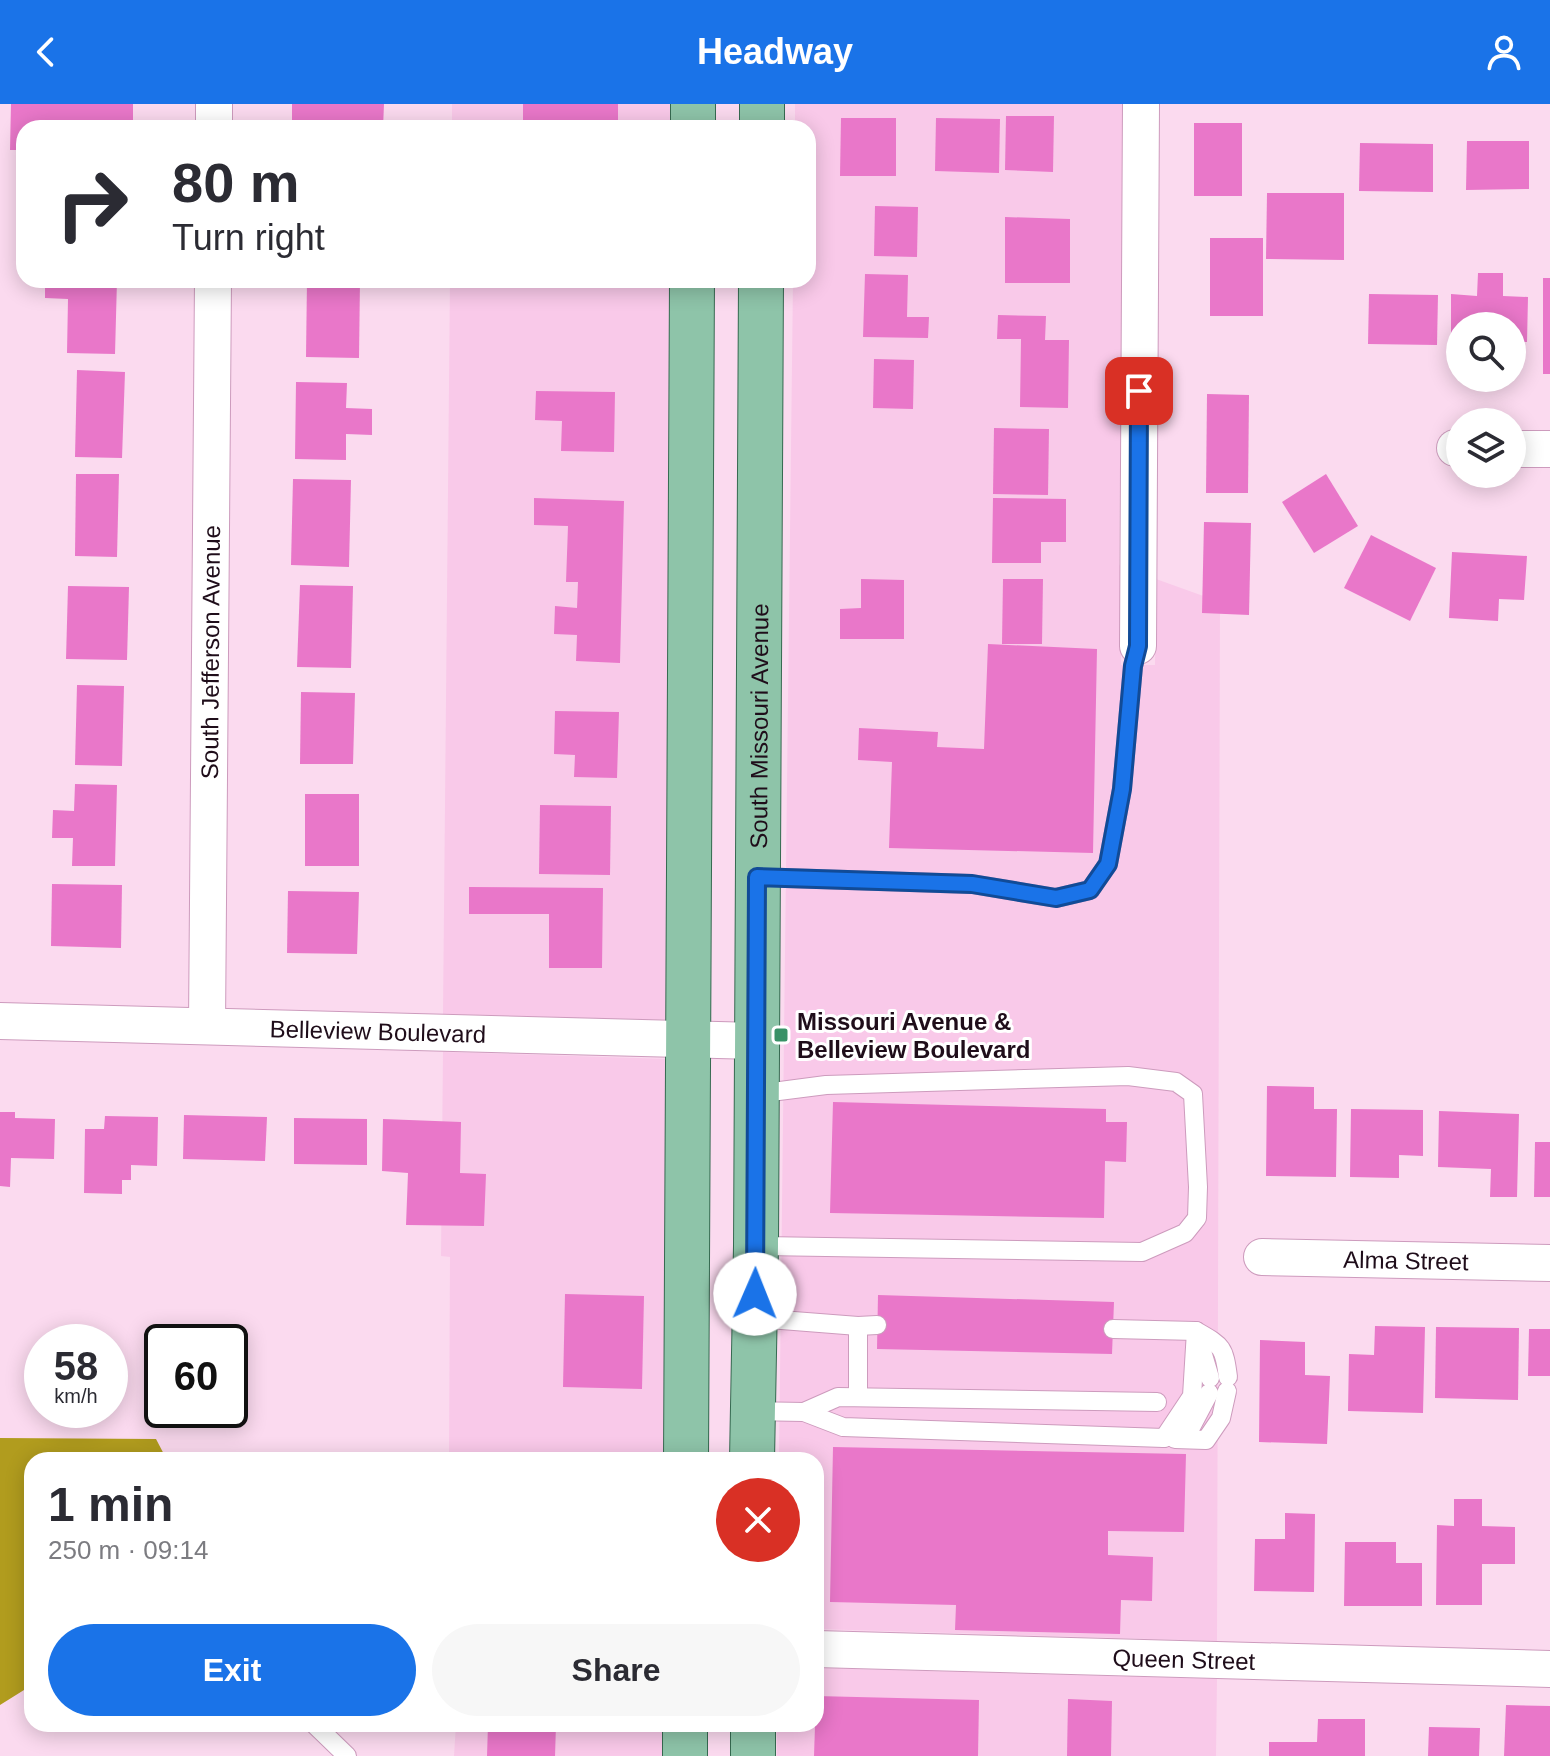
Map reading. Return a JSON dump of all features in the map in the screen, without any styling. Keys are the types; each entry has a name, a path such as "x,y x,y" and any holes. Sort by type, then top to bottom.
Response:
{"main road":[{"path":"686,1452 692,288"},
{"name":"South Missouri Avenue","path":"752,1452 756,1246 761,288"},
{"path":"685,1732 685,1756"},
{"path":"753,1732 753,1756"}],"street":[{"path":"1138,646 1141,104"},
{"name":"South Jefferson Avenue","path":"207,1026 213,288"},
{"path":"1526,449 1550,449"},
{"name":"Belleview Boulevard","path":"0,1021 756,1041"},
{"name":"Alma Street","path":"1262,1257 1550,1263"},
{"name":"Queen Street","path":"824,1649 1550,1669"}],"lane":[{"path":"757,877 972,884 1056,898 1090,890 1108,864 1122,789 1133,666 1138,646"},
{"path":"756,1094 826,1085 1035,1078 1128,1076 1176,1082 1193,1094 1198,1187 1197,1218 1185,1233 1142,1252 756,1246"},
{"path":"755,1318 877,1325"},
{"path":"858,1326 858,1397"},
{"path":"1113,1329 1196,1331"},
{"path":"752,1411 804,1412 843,1427 1164,1438 1190,1429 1219,1385 1196,1331"},
{"path":"1164,1438 1192,1396 1196,1331"},
{"path":"804,1412 838,1397 1157,1402"},
{"path":"322,1732 347,1756"}],"shaded area":[{"path":"452,104 676,104 676,120 452,120"},
{"path":"795,104 1124,104 1119,565 1121,665 1155,665 1156,579 1220,602 1217,1641 824,1629 824,1452 779,1452 793,288 816,288 816,120 795,120"},
{"path":"450,288 675,288 670,1020 443,1014"},
{"path":"443,1052 670,1059 668,1452 449,1452 450,1257 441,1256"},
{"path":"0,1438 156,1439 163,1452 24,1452 24,1690 0,1705"},
{"path":"824,1668 1217,1679 1216,1756 777,1756 777,1732 824,1732"},
{"path":"456,1732 667,1732 666,1756 454,1756"}],"building":[{"path":"11,104 133,104 133,120 16,120 16,150 10,150"},
{"path":"292,104 384,104 383,120 292,120"},
{"path":"523,104 618,104 618,120 523,120"},
{"path":"1006,116 1054,116 1053,172 1005,170"},
{"path":"841,118 896,118 896,176 840,176"},
{"path":"936,118 1000,119 999,173 935,171"},
{"path":"1194,123 1242,123 1242,196 1194,196"},
{"path":"1467,141 1529,141 1529,189 1466,190"},
{"path":"1360,143 1433,144 1433,192 1359,191"},
{"path":"1267,193 1344,193 1344,260 1266,259"},
{"path":"875,206 918,207 917,257 874,256"},
{"path":"1005,217 1070,219 1070,283 1005,283"},
{"path":"1210,238 1263,238 1263,316 1210,316"},
{"path":"1478,273 1503,273 1503,296 1528,297 1527,342 1526,312 1451,312 1451,294 1477,296"},
{"path":"865,274 908,275 907,317 929,317 928,338 863,337"},
{"path":"1543,278 1550,278 1550,374 1543,374"},
{"path":"45,288 117,288 115,354 67,353 68,299 45,298"},
{"path":"307,288 360,288 359,358 306,357"},
{"path":"1369,294 1438,295 1437,345 1368,344"},
{"path":"998,315 1046,316 1045,340 1069,340 1068,408 1020,407 1021,339 997,339"},
{"path":"874,359 914,360 913,409 873,408"},
{"path":"77,370 125,372 122,458 75,457"},
{"path":"296,382 347,383 346,408 372,409 372,435 346,434 346,460 295,459"},
{"path":"536,391 615,392 614,452 561,451 562,421 535,420"},
{"path":"1207,394 1249,395 1248,493 1206,493"},
{"path":"994,428 1049,429 1048,495 993,494"},
{"path":"76,474 119,474 117,557 75,556"},
{"path":"1326,474 1358,526 1314,553 1282,502"},
{"path":"293,479 351,480 349,567 291,565"},
{"path":"534,498 624,501 620,663 576,661 577,635 554,634 555,606 577,608 578,582 566,582 568,526 534,525"},
{"path":"993,498 1066,499 1066,542 1041,542 1041,563 992,563"},
{"path":"1204,522 1251,523 1249,615 1202,613"},
{"path":"1371,535 1436,568 1410,621 1344,588"},
{"path":"1452,552 1527,556 1524,600 1499,599 1498,621 1449,618"},
{"path":"861,579 904,580 904,639 840,639 840,609 861,608"},
{"path":"1003,579 1043,579 1042,644 1002,644"},
{"path":"300,585 353,586 351,668 297,667"},
{"path":"68,586 129,587 127,660 66,659"},
{"path":"988,644 1097,649 1093,853 889,848 892,762 858,760 859,728 938,732 937,747 984,749"},
{"path":"77,685 124,686 122,766 75,765"},
{"path":"301,692 355,693 353,764 300,764"},
{"path":"555,711 619,712 617,778 574,777 575,755 554,754"},
{"path":"75,784 117,785 115,866 72,866 73,838 52,838 53,810 74,811"},
{"path":"305,794 359,794 359,866 305,866"},
{"path":"540,805 611,806 610,875 539,874"},
{"path":"52,884 122,885 121,948 51,946"},
{"path":"469,887 603,888 602,968 549,968 549,914 469,914"},
{"path":"288,891 359,892 357,954 287,953"},
{"path":"1267,1086 1314,1087 1314,1109 1337,1109 1336,1177 1266,1176"},
{"path":"833,1102 1106,1109 1106,1122 1127,1122 1126,1162 1105,1161 1104,1218 830,1213"},
{"path":"1351,1109 1423,1110 1423,1156 1399,1155 1399,1178 1350,1177"},
{"path":"1439,1111 1519,1114 1517,1197 1490,1197 1491,1169 1438,1167"},
{"path":"0,1112 15,1112 15,1118 55,1119 54,1159 11,1158 10,1187 0,1186"},
{"path":"184,1115 267,1117 265,1161 183,1159"},
{"path":"105,1116 158,1117 157,1166 131,1165 131,1180 122,1180 122,1194 84,1193 85,1129 104,1129"},
{"path":"294,1118 367,1119 367,1165 294,1164"},
{"path":"383,1119 461,1122 460,1173 486,1174 484,1226 406,1225 408,1173 382,1171"},
{"path":"1535,1142 1550,1142 1550,1197 1534,1197"},
{"path":"565,1294 644,1296 642,1389 563,1387"},
{"path":"878,1295 1114,1302 1112,1354 877,1349"},
{"path":"1375,1326 1425,1327 1423,1413 1348,1411 1349,1354 1374,1355"},
{"path":"1436,1327 1519,1328 1518,1400 1435,1398"},
{"path":"1529,1329 1550,1329 1550,1376 1528,1376"},
{"path":"1260,1340 1305,1342 1305,1375 1330,1376 1327,1444 1259,1442"},
{"path":"833,1447 1186,1454 1184,1532 1108,1531 1108,1555 1153,1557 1152,1601 1121,1600 1120,1634 955,1630 956,1605 830,1602"},
{"path":"1454,1499 1482,1499 1482,1526 1515,1527 1515,1564 1482,1564 1482,1605 1436,1605 1437,1525 1454,1526"},
{"path":"1285,1513 1315,1514 1314,1592 1254,1591 1255,1539 1285,1539"},
{"path":"1345,1542 1396,1542 1396,1563 1422,1563 1422,1606 1344,1606"},
{"path":"824,1696 979,1700 978,1756 814,1756 815,1732 824,1732"},
{"path":"1068,1699 1112,1701 1111,1756 1067,1756"},
{"path":"1506,1705 1550,1706 1550,1756 1504,1756"},
{"path":"1318,1719 1365,1719 1365,1756 1269,1756 1269,1742 1317,1742"},
{"path":"1429,1727 1480,1728 1479,1756 1428,1756"},
{"path":"488,1732 556,1732 555,1756 487,1756"}],"place":[{"name":"Missouri Avenue & Belleview Boulevard","path":"781,1035"}],"route":[{"path":"755,1294 757,877 972,884 1056,898 1090,890 1108,864 1122,789 1133,666 1138,646 1139,391"}]}
